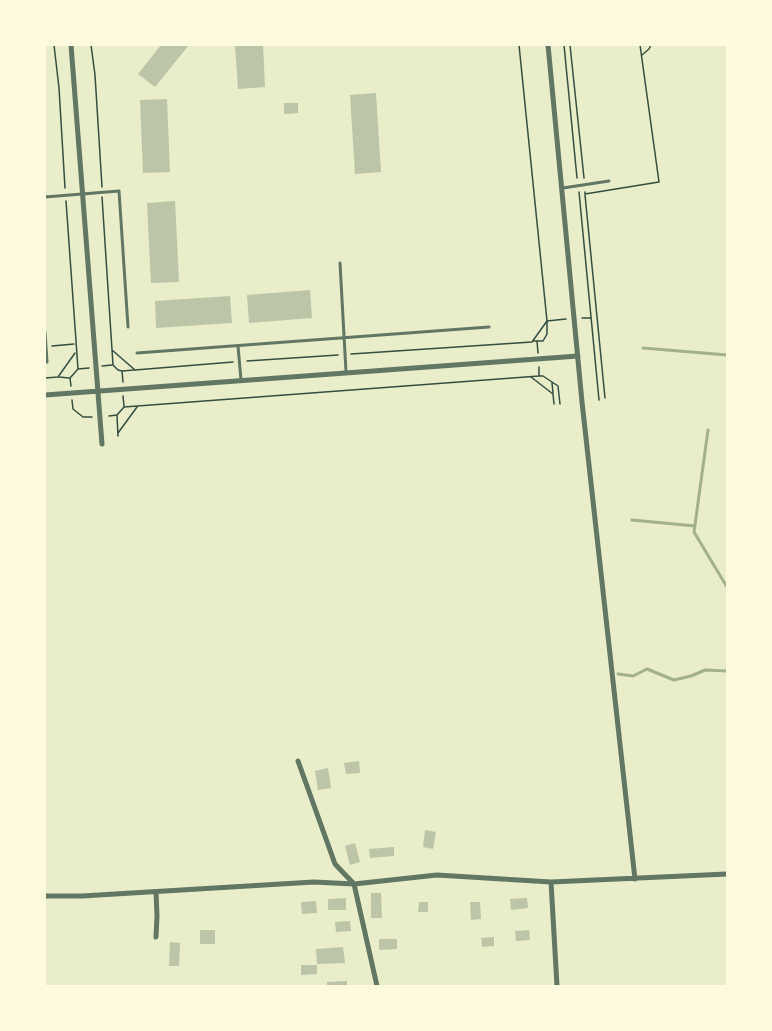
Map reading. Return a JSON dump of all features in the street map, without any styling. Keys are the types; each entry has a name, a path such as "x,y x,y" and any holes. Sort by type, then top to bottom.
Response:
{"street":[{"path":"71,45 102,444"},
{"path":"549,45 578,356 635,879"},
{"path":"45,395 578,356"},
{"path":"298,761 335,864 354,884 377,986"},
{"path":"45,896 314,882 354,884 437,875 551,882 727,874"},
{"path":"551,882 557,986"},
{"path":"156,892 156,937"}],"lane":[{"path":"563,188 609,181"},
{"path":"45,196 119,191 128,327"},
{"path":"340,263 346,374"},
{"path":"137,353 489,327"},
{"path":"45,332 47,362 45,362"},
{"path":"238,346 241,381"}],"path":[{"path":"54,45 59,88 78,369 70,378 73,409 83,417 117,415"},
{"path":"90,45 95,75 113,365 122,371 543,341 547,334 547,321 519,45"},
{"path":"564,45 599,400"},
{"path":"570,45 605,398"},
{"path":"585,194 659,182 640,45"},
{"path":"642,56 651,45"},
{"path":"547,321 591,318"},
{"path":"532,342 547,321"},
{"path":"537,341 539,376"},
{"path":"46,347 75,344"},
{"path":"112,350 135,370"},
{"path":"58,377 76,353"},
{"path":"118,436 117,415 124,407 122,371"},
{"path":"124,407 539,376 543,376 558,386 560,404"},
{"path":"531,377 553,394"},
{"path":"45,378 70,378"},
{"path":"552,382 554,404"},
{"path":"118,433 137,406"}],"building":[{"path":"161,45 189,45 155,87 138,74"},
{"path":"235,45 263,45 265,87 238,89"},
{"path":"376,93 381,172 355,174 350,95"},
{"path":"167,99 170,172 143,173 140,100"},
{"path":"284,103 298,103 298,113 284,114"},
{"path":"175,201 179,282 151,283 147,203"},
{"path":"310,290 312,318 249,323 247,295"},
{"path":"230,296 232,323 156,328 155,301"},
{"path":"359,761 360,773 346,774 344,763"},
{"path":"328,768 331,788 318,790 315,771"},
{"path":"425,830 436,832 433,849 423,847"},
{"path":"355,843 360,862 350,865 345,846"},
{"path":"394,847 394,856 370,858 369,849"},
{"path":"371,893 381,893 382,918 371,918"},
{"path":"346,898 346,910 328,910 328,899"},
{"path":"527,898 528,908 511,910 510,899"},
{"path":"316,901 317,913 302,914 301,902"},
{"path":"419,902 428,902 428,912 418,912"},
{"path":"470,902 480,902 481,919 471,920"},
{"path":"350,921 351,931 336,932 335,922"},
{"path":"200,930 215,930 215,944 200,944"},
{"path":"529,930 530,940 516,941 515,931"},
{"path":"494,937 494,946 482,947 481,938"},
{"path":"379,939 397,939 397,949 379,950"},
{"path":"170,942 180,943 179,966 169,966"},
{"path":"343,947 345,963 317,964 316,949"},
{"path":"301,965 317,965 317,974 301,975"},
{"path":"347,981 347,986 327,986 327,982"}],"waterway":[{"path":"643,348 727,355"},
{"path":"708,430 694,532 727,587"},
{"path":"632,520 695,526"},
{"path":"618,674 633,676 647,669 674,680 705,670 727,671"}]}
